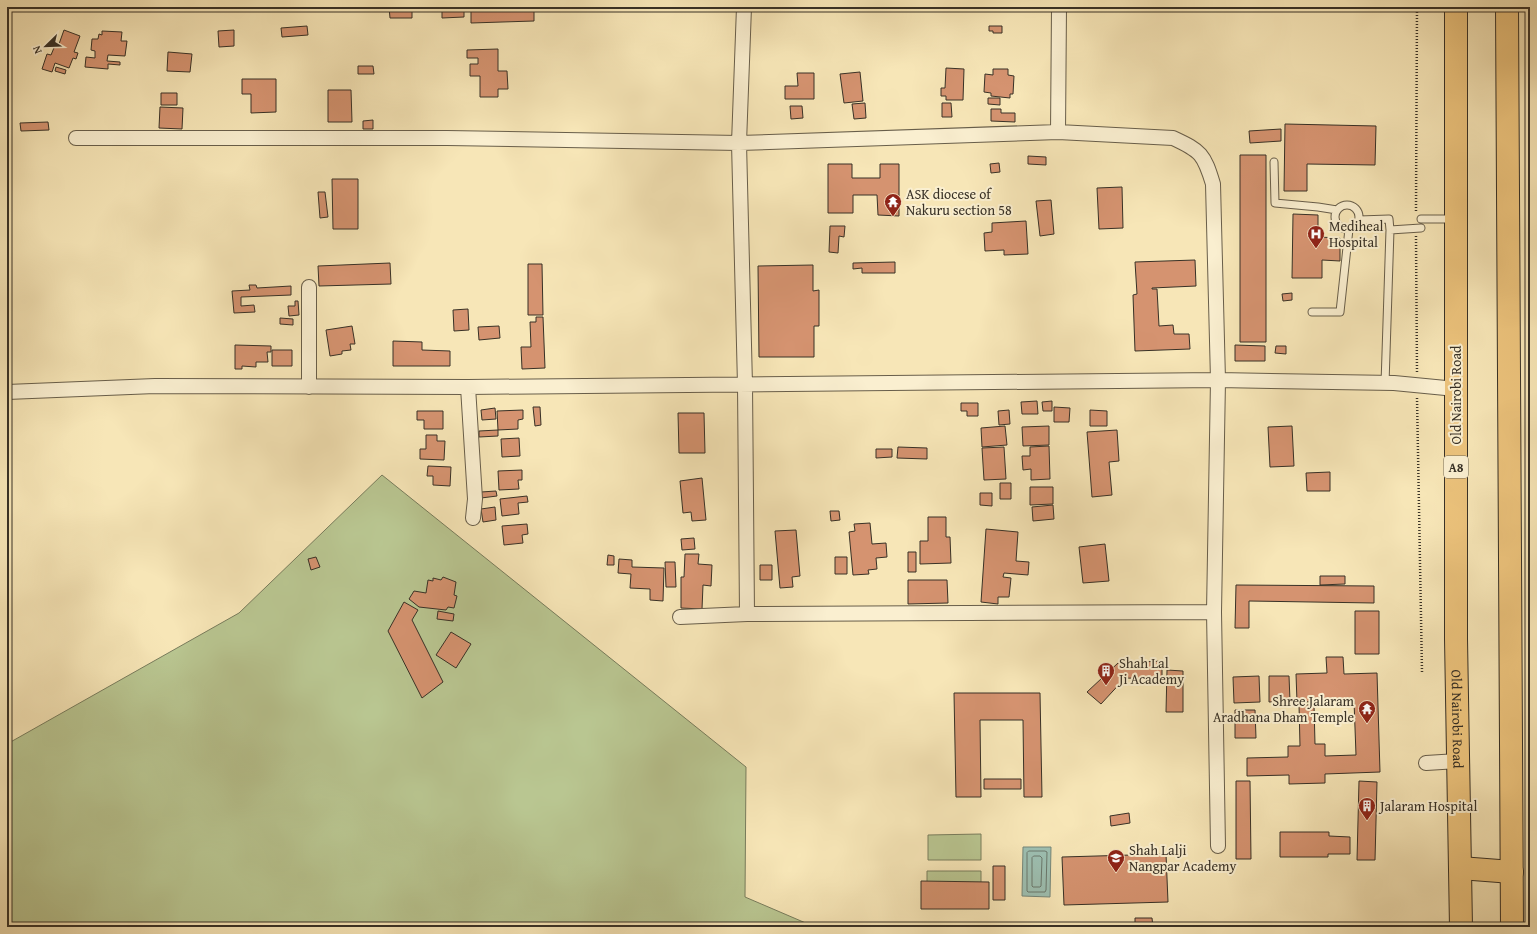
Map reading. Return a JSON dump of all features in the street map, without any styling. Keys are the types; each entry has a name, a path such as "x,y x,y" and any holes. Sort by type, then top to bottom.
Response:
{"highway":[{"name":"Old Nairobi Road","path":"1456,7 1456,639 1461,927"},
{"path":"1507,7 1512,927"},
{"path":"1460,868 1512,872"}],"street":[{"path":"744,7 739,142 745,385 747,614"},
{"path":"1058,132 1059,7"},
{"path":"76,138 447,138 739,142 1058,132 1173,138 1189,146 1201,154 1209,169 1214,184 1218,380 1214,612 1218,846"},
{"path":"309,287 309,387"},
{"path":"7,392 154,386 468,388 1218,380 1417,384 1456,388"},
{"path":"468,388 475,499 472,518"},
{"path":"680,617 747,614 1214,612"},
{"path":"1426,763 1458,761"}],"lane":[{"path":"1274,162 1275,203 1318,206 1337,210"},
{"path":"1344,205 1354,207 1358,212 1359,220 1356,226 1349,229 1343,229 1337,223 1335,214 1337,210 1344,205"},
{"path":"1359,220 1389,219 1390,230 1385,384"},
{"path":"1421,219 1456,219"},
{"path":"1390,230 1418,228"},
{"path":"1312,312 1340,312 1349,229"}],"path":[{"path":"1417,7 1417,384 1422,672"}],"green space":[{"path":"382,475 746,767 745,897 815,927 7,927 7,744 239,613"},
{"path":"981,834 981,860 928,860 928,835"},
{"path":"927,871 981,871 981,897 927,897"}],"water":[{"path":"1023,847 1051,847 1050,897 1022,896"}],"building":[{"path":"389,7 412,7 412,18 390,18"},
{"path":"442,7 464,7 464,17 442,18"},
{"path":"534,7 534,21 471,23 471,9"},
{"path":"307,26 308,35 282,37 281,28"},
{"path":"989,26 1002,26 1002,33 993,33 993,31 989,31"},
{"path":"64,30 80,36 74,52 78,53 76,59 73,58 69,68 55,63 52,72 42,69 47,54 51,55 56,43 59,44"},
{"path":"234,30 234,46 219,47 218,31"},
{"path":"102,31 122,32 121,41 127,41 125,56 108,55 107,61 120,62 120,65 108,64 108,69 85,67 86,57 95,58 95,51 91,50 92,39 98,39 99,34 102,35"},
{"path":"498,49 498,71 507,71 508,89 498,89 498,97 480,97 480,76 470,76 470,64 478,64 478,58 467,58 467,50"},
{"path":"168,52 192,54 190,72 167,71"},
{"path":"358,66 373,66 374,74 358,74"},
{"path":"56,67 66,70 65,74 55,71"},
{"path":"946,68 964,69 963,100 946,100 946,96 941,96 941,88 945,88"},
{"path":"993,69 1008,69 1008,75 1014,76 1013,94 1010,94 1010,98 991,96 991,93 984,92 985,74 993,75"},
{"path":"860,72 863,101 844,103 840,74"},
{"path":"797,73 814,73 814,99 785,99 785,86 798,86"},
{"path":"242,79 276,79 276,112 251,113 251,94 242,94"},
{"path":"328,90 351,90 352,122 328,122"},
{"path":"161,93 177,93 177,105 161,105"},
{"path":"988,98 1000,98 1000,105 988,104"},
{"path":"865,103 866,118 854,119 852,104"},
{"path":"942,103 951,103 952,117 942,117"},
{"path":"790,106 802,106 803,118 791,119"},
{"path":"160,107 183,108 182,129 159,128"},
{"path":"991,109 1001,109 1001,113 1015,113 1015,122 991,121"},
{"path":"373,120 373,129 363,129 363,121"},
{"path":"48,122 49,130 21,131 20,123"},
{"name":"Mediheal Hospital","path":"1285,124 1376,126 1375,165 1307,164 1307,191 1284,191"},
{"path":"1281,129 1281,141 1250,143 1249,131"},
{"path":"1240,155 1266,155 1266,342 1240,342"},
{"path":"1028,156 1046,157 1046,165 1028,164"},
{"path":"999,163 1000,172 991,173 990,164"},
{"path":"828,164 852,164 852,178 880,178 880,164 899,164 899,216 878,215 877,195 853,195 853,213 828,213"},
{"path":"332,179 358,179 358,229 333,229"},
{"path":"1122,187 1123,228 1099,229 1097,188"},
{"path":"318,192 325,192 328,217 320,218"},
{"path":"1051,200 1054,234 1040,236 1036,201"},
{"name":"Mediheal Hospital","path":"1293,214 1318,215 1318,237 1340,238 1340,261 1322,260 1322,278 1292,278"},
{"path":"1026,221 1028,254 1004,255 1004,250 985,251 984,233 992,232 992,223"},
{"path":"830,226 845,226 844,237 839,236 838,253 829,252"},
{"path":"1195,260 1196,286 1152,288 1157,289 1159,326 1173,325 1174,334 1189,334 1190,349 1135,351 1133,295 1137,294 1135,262"},
{"path":"895,262 895,273 862,273 862,268 853,269 853,263"},
{"path":"390,263 391,284 319,286 318,266"},
{"path":"528,264 542,264 543,315 528,315"},
{"path":"813,265 813,291 819,290 819,326 814,326 814,357 759,357 758,266"},
{"path":"249,285 256,285 257,288 291,286 291,295 241,297 241,306 254,305 255,312 234,313 232,291 250,290"},
{"path":"1292,293 1292,300 1283,301 1282,294"},
{"path":"295,301 298,301 299,315 289,316 288,306 295,306"},
{"path":"468,309 469,330 454,331 453,310"},
{"path":"536,317 543,317 545,368 522,369 521,347 531,347 530,322 536,322"},
{"path":"280,318 293,319 293,325 280,324"},
{"path":"352,326 355,344 350,344 351,350 342,351 342,354 330,356 326,330"},
{"path":"499,326 500,338 479,340 478,327"},
{"path":"393,341 422,342 422,350 450,351 450,366 393,366"},
{"path":"235,345 271,346 271,352 267,352 268,362 256,362 256,367 242,366 242,369 235,369"},
{"path":"1235,345 1265,346 1265,361 1235,361"},
{"path":"1276,346 1286,346 1286,354 1275,353"},
{"path":"272,350 292,350 292,366 272,366"},
{"path":"1037,401 1038,414 1022,414 1021,402"},
{"path":"1052,401 1052,411 1043,411 1042,402"},
{"path":"961,403 978,403 978,416 967,416 967,411 961,411"},
{"path":"533,407 540,407 541,425 535,426"},
{"path":"1054,407 1070,408 1069,422 1054,422"},
{"path":"495,408 496,419 482,420 481,410"},
{"path":"523,410 523,419 518,420 518,429 498,430 497,411"},
{"path":"1009,410 1010,424 999,425 998,411"},
{"path":"1090,410 1107,411 1107,426 1090,426"},
{"path":"417,411 443,411 443,429 424,429 424,420 417,420"},
{"path":"678,413 704,413 705,453 679,453"},
{"path":"1005,426 1007,445 982,447 981,428"},
{"path":"1049,426 1049,445 1023,446 1022,427"},
{"path":"1292,426 1294,466 1270,467 1268,427"},
{"path":"498,430 498,436 479,437 479,431"},
{"path":"1117,430 1119,461 1109,462 1112,495 1092,497 1087,432"},
{"path":"426,435 437,435 437,441 445,441 444,460 420,459 420,449 426,449"},
{"path":"519,438 520,456 502,457 501,439"},
{"path":"1049,446 1050,479 1031,480 1031,469 1023,470 1022,456 1030,456 1030,447"},
{"path":"898,447 927,448 927,459 897,458"},
{"path":"1004,447 1006,479 984,480 982,448"},
{"path":"876,449 892,449 892,457 876,458"},
{"path":"428,466 451,467 450,486 433,485 433,476 427,476"},
{"path":"522,470 522,480 518,480 519,489 499,490 498,471"},
{"path":"1330,472 1330,491 1307,491 1306,473"},
{"path":"702,478 706,520 692,521 691,512 683,513 680,481"},
{"path":"1000,483 1011,483 1011,499 1000,499"},
{"path":"1030,487 1053,487 1053,504 1030,505"},
{"path":"496,491 497,496 481,498 481,492"},
{"path":"980,493 992,493 992,506 980,505"},
{"path":"527,496 528,502 518,503 519,514 502,516 500,499"},
{"path":"1053,505 1054,519 1033,521 1032,507"},
{"path":"495,507 496,520 483,522 481,509"},
{"path":"830,511 839,511 840,520 831,521"},
{"path":"928,517 946,517 946,537 950,537 951,563 920,564 920,541 928,541"},
{"path":"870,523 872,544 886,543 887,557 876,558 877,569 868,570 869,574 853,575 849,532 855,531 854,524"},
{"path":"527,524 528,534 522,535 523,543 504,545 502,526"},
{"path":"986,529 1018,532 1016,561 1029,562 1028,575 1004,573 1003,577 1011,578 1009,597 998,597 998,604 981,602"},
{"path":"796,530 800,576 792,577 793,587 780,588 775,531"},
{"path":"694,538 695,549 682,550 681,539"},
{"path":"1105,544 1109,581 1083,583 1079,547"},
{"path":"908,552 916,552 916,572 908,572"},
{"path":"685,554 699,554 698,564 712,565 711,586 703,585 702,609 681,608 681,577 684,577"},
{"path":"608,555 614,556 614,565 607,565"},
{"path":"316,557 320,567 311,570 308,559"},
{"path":"835,557 847,557 847,574 835,574"},
{"path":"619,559 632,560 632,567 664,568 663,601 650,600 650,589 630,588 631,574 618,573"},
{"path":"665,562 675,562 676,587 666,587"},
{"path":"760,565 772,565 772,580 760,580"},
{"path":"1320,576 1345,576 1345,584 1320,585"},
{"path":"443,577 456,582 454,595 457,596 454,608 448,607 446,610 419,607 409,599 414,591 426,593 428,580 433,581 433,578 441,580"},
{"path":"908,580 947,580 948,603 908,604"},
{"path":"1236,585 1374,586 1374,603 1249,601 1249,628 1235,628"},
{"path":"404,602 418,610 412,620 443,682 422,698 388,631"},
{"path":"438,611 454,614 453,621 437,619"},
{"name":"Shree Jalaram Aradhana Dham Temple","path":"1355,611 1379,611 1379,654 1355,654"},
{"path":"451,632 471,644 456,668 436,655"},
{"name":"Shree Jalaram Aradhana Dham Temple","path":"1326,657 1343,657 1344,674 1377,673 1380,772 1325,774 1325,783 1289,784 1289,775 1247,776 1247,758 1288,757 1288,746 1300,746 1299,705 1314,705 1315,744 1325,744 1325,756 1356,755 1354,701 1297,702 1296,674 1327,673"},
{"name":"Shah Lal Ji Academy","path":"1162,661 1162,679 1125,678 1101,704 1087,692 1118,663"},
{"path":"1167,670 1183,671 1183,712 1166,712"},
{"path":"1259,676 1260,702 1234,703 1233,677"},
{"path":"1269,676 1289,676 1290,701 1269,702"},
{"path":"954,693 1040,693 1042,797 1024,797 1023,720 980,720 981,797 956,797"},
{"path":"1235,710 1255,710 1256,738 1235,738"},
{"path":"984,779 1021,779 1021,789 984,789"},
{"path":"1236,781 1250,781 1251,859 1236,859"},
{"name":"Jalaram Hospital","path":"1359,781 1377,782 1375,860 1357,860"},
{"path":"1129,813 1130,823 1111,826 1110,816"},
{"path":"1280,832 1329,832 1329,836 1350,837 1350,854 1328,854 1328,857 1280,857"},
{"name":"Shah Lalji Nangpar Academy","path":"1166,854 1168,902 1064,905 1062,857"},
{"path":"993,866 1005,866 1005,900 993,900"},
{"path":"921,881 989,882 989,909 921,909"},
{"path":"1135,918 1152,918 1153,927 1135,927"}],"place":[{"name":"ASK diocese of Nakuru section 58","path":"893,217"},
{"name":"Mediheal Hospital","path":"1316,249"},
{"name":"Shah Lal Ji Academy","path":"1106,686"},
{"name":"Shree Jalaram Aradhana Dham Temple","path":"1367,724"},
{"name":"Jalaram Hospital","path":"1367,821"},
{"name":"Shah Lalji Nangpar Academy","path":"1116,873"}]}
